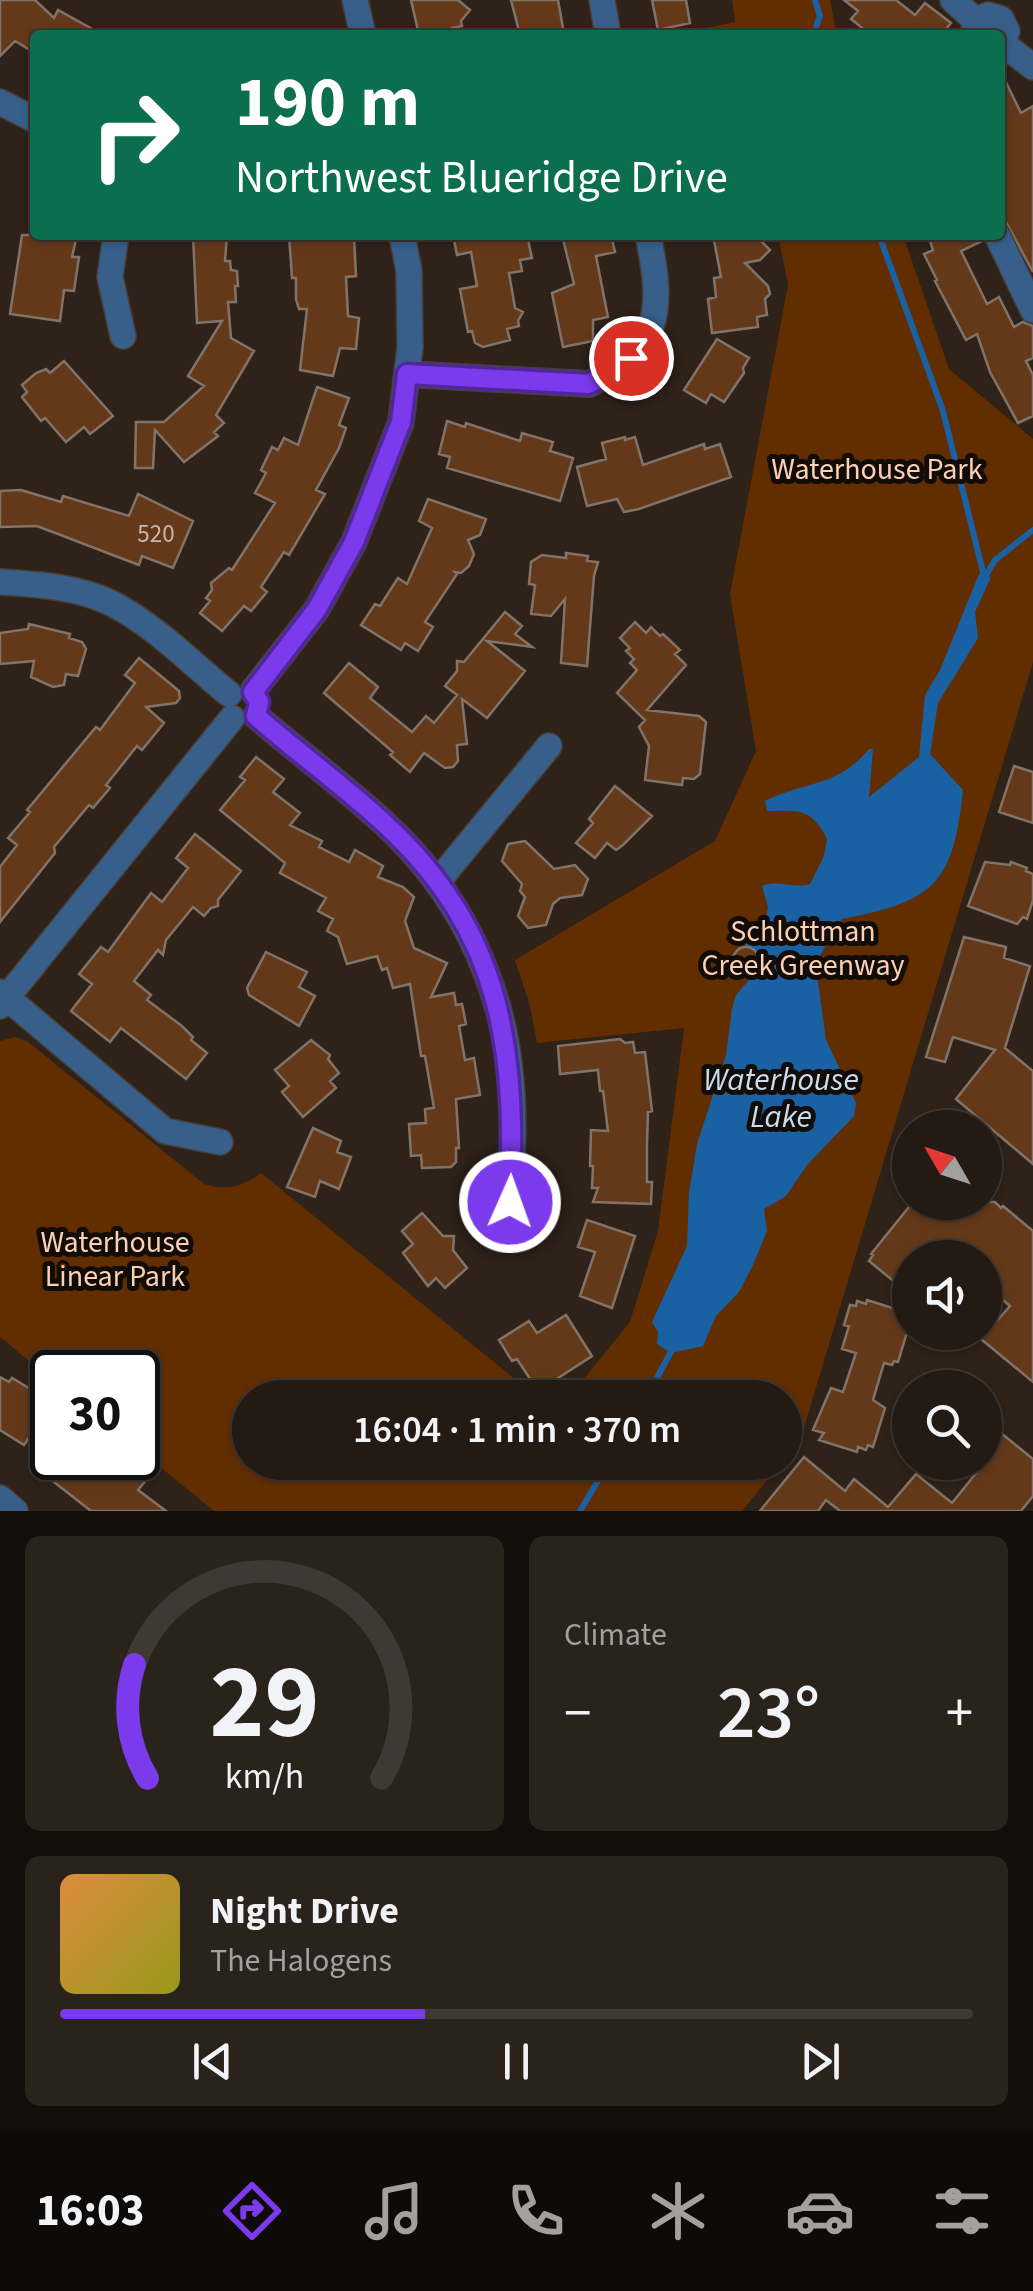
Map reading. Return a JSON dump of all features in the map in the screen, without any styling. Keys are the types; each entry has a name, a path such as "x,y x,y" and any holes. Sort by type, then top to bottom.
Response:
{"street":[{"path":"356,0 362,30"},
{"path":"602,0 607,30"},
{"path":"953,0 995,27"},
{"path":"1005,38 1033,68"},
{"path":"0,102 30,117"},
{"path":"115,240 110,277 123,336"},
{"path":"220,1142 165,1131 3,999 317,609 354,542 401,422 407,374 409,271 403,240"},
{"path":"407,374 588,384 612,373 646,340 654,317 658,284 649,240"},
{"path":"1000,240 1033,310"},
{"path":"0,582 67,589 111,603 162,638 387,825 438,881 484,964 501,1016 512,1106 510,1202"},
{"path":"438,881 549,746"},
{"path":"0,1498 15,1511"}],"green space":[{"path":"732,0 830,0 836,30 696,30 735,22"},
{"name":"Schlottman Creek Greenway","path":"779,240 905,240 949,369 1033,439 1033,662 899,1110 892,1110 892,1134 802,1435 802,1380 583,1380 630,1322 658,1231 684,1028 537,1043 515,960 715,841 756,751 730,594 788,285"},
{"name":"Waterhouse Linear Park","path":"15,1037 27,1041 204,1184 234,1186 261,1173 516,1380 232,1380 232,1480 767,1480 742,1511 214,1511 160,1467 160,1350 30,1350 30,1362 0,1337 0,1041"}],"water":[{"name":"Waterhouse Lake","path":"979,574 991,577 975,612 978,638 938,703 930,754 963,790 953,848 945,868 918,895 898,905 842,919 821,954 817,975 826,1040 856,1103 854,1116 807,1165 786,1196 764,1209 767,1231 752,1267 739,1292 716,1316 703,1346 671,1353 657,1344 658,1332 652,1322 687,1246 689,1192 697,1144 726,1055 736,995 749,980 745,941 762,937 768,907 762,886 810,884 824,856 827,839 809,816 795,811 767,811 765,801 833,777 873,749 869,797 919,757 925,695 940,670"}],"building":[{"path":"0,0 35,0 54,18 58,10 94,30 30,30 30,50 15,41 0,56"},
{"path":"411,0 458,0 470,10 461,21 462,26 453,30 418,30"},
{"path":"511,0 558,0 563,28 519,30"},
{"path":"652,0 686,0 690,23 658,30"},
{"path":"844,0 896,0 915,15 925,3 951,23 945,30 865,30 851,19 858,11"},
{"path":"1005,80 1021,113 1033,106 1033,272 1005,220"},
{"path":"22,235 30,235 30,240 76,240 72,257 79,257 74,291 64,290 60,321 10,314"},
{"path":"193,240 227,240 225,261 230,261 231,270 237,271 238,286 236,302 228,302 231,338 254,351 216,415 224,423 214,432 218,436 184,462 155,430 153,468 135,468 136,422 164,422 204,386 188,376 222,321 197,323"},
{"path":"289,240 354,240 356,276 346,277 348,316 359,318 356,349 340,348 333,376 300,370 307,309 299,309 296,278 292,278"},
{"path":"454,240 528,240 532,258 520,260 522,271 509,273 515,308 523,312 519,326 507,329 510,340 483,347 475,343 472,331 468,332 460,289 477,286 471,252 457,255"},
{"path":"563,240 612,240 615,252 596,256 608,317 593,320 593,341 563,347 552,293 574,284"},
{"path":"714,240 761,240 770,250 760,260 745,263 768,286 770,294 765,299 767,315 757,317 758,327 712,333 708,299 716,297 714,278 721,277"},
{"path":"930,240 982,240 961,251 987,304 999,297 1014,327 1023,322 1033,326 1033,358 1026,361 1033,375 1033,416 1018,423 990,372 977,334 966,340 924,254 933,250"},
{"path":"717,339 749,358 744,373 724,402 711,394 706,403 684,390"},
{"path":"64,361 113,416 90,434 84,427 66,442 45,418 41,421 22,397 27,392 22,385 36,373 46,369 50,373"},
{"path":"317,387 349,398 339,425 346,428 339,448 316,490 325,494 289,555 284,552 261,587 267,592 251,611 244,606 222,631 200,613 210,601 206,598 212,590 211,583 229,568 232,570 275,503 255,493 266,473 261,470 272,447 278,450 284,438 298,445"},
{"path":"447,421 465,427 466,423 520,441 522,433 553,442 550,451 573,458 560,501 447,468 450,457 439,454"},
{"path":"635,437 643,465 704,444 705,449 720,444 731,477 639,509 624,512 617,499 587,506 577,467 606,459 602,443"},
{"path":"21,490 61,502 63,496 129,516 138,494 193,521 173,568 142,556 139,565 37,526 0,527 0,491"},
{"path":"428,499 486,519 480,535 468,540 474,554 469,566 461,573 455,572 425,622 433,627 418,651 405,643 401,650 361,625 375,604 380,606 398,578 407,584 432,528 419,521"},
{"path":"566,553 588,556 587,561 598,562 587,666 561,663 565,599 551,616 531,614 535,585 529,584 531,562 542,555 566,558"},
{"path":"505,612 522,626 515,634 532,647 487,641 525,671 487,718 462,699 467,744 457,745 458,761 453,767 445,768 424,753 410,772 390,755 393,752 324,693 349,663 378,687 370,698 412,732 426,716 434,723 457,695 445,686 457,671 457,661 464,662"},
{"path":"635,622 646,633 651,627 660,636 663,634 680,650 675,654 686,665 647,710 699,716 706,722 700,774 694,779 683,778 682,785 645,780 649,746 639,727 645,720 617,693 637,670 626,651 630,648 620,638"},
{"path":"29,624 70,634 69,638 82,642 86,649 78,676 66,674 64,685 53,687 31,677 34,661 0,664 0,633 28,629"},
{"path":"139,658 179,691 180,698 176,703 146,707 164,723 142,750 137,746 106,785 110,788 93,808 89,805 54,847 55,853 0,922 0,867 17,845 8,838 30,812 27,810 96,727 100,730 135,683 125,675"},
{"path":"256,757 284,779 273,792 300,813 290,825 322,841 319,847 349,862 355,850 383,866 378,877 403,887 414,897 405,921 414,948 447,963 431,997 454,993 456,1005 462,1004 466,1024 459,1026 465,1060 474,1058 480,1095 456,1099 459,1148 451,1167 422,1168 421,1155 411,1156 409,1124 426,1123 425,1109 434,1108 410,984 393,988 387,968 382,970 377,956 347,964 338,937 327,931 333,919 318,911 326,898 280,873 285,863 220,810 245,780 240,777"},
{"path":"1014,766 1033,772 1033,823 999,812"},
{"path":"615,786 652,816 623,845 616,850 607,843 595,858 576,843"},
{"path":"195,834 241,871 218,900 218,906 204,916 193,907 166,940 163,955 158,950 134,981 151,995 147,1000 182,1026 207,1053 186,1079 121,1028 110,1042 71,1011 92,984 79,974 101,947 108,952 151,893 162,902 188,868 176,858"},
{"path":"525,841 554,869 575,865 588,879 582,895 560,898 553,904 546,925 528,928 518,916 525,897 520,891 522,884 502,861 508,844"},
{"path":"985,862 1011,862 1033,874 1033,900 1027,919 1023,917 1017,924 968,906"},
{"path":"964,937 1006,947 1004,958 1030,966 1005,1048 1033,1071 1033,1164 1002,1138 1002,1110 969,1110 956,1099 995,1050 953,1037 945,1062 926,1057"},
{"path":"746,947 755,951 759,960 755,969 746,973 737,969 733,960 737,951"},
{"path":"266,952 307,972 299,987 315,996 299,1026 249,995 247,988"},
{"path":"620,1039 633,1042 635,1053 645,1052 652,1111 648,1112 647,1144 651,1204 593,1202 598,1188 592,1188 591,1130 608,1131 598,1070 560,1074 558,1046"},
{"path":"311,1040 330,1055 328,1059 339,1073 330,1081 336,1088 303,1117 282,1092 289,1086 275,1070"},
{"path":"313,1128 341,1141 337,1152 351,1157 339,1189 320,1181 315,1197 287,1187"},
{"path":"1003,1206 1033,1231 1033,1382 994,1350 1002,1350 1002,1315 1010,1306 1002,1299 1002,1240 892,1240 892,1280 869,1261 898,1220 1002,1220"},
{"path":"422,1213 443,1236 454,1236 453,1250 467,1268 445,1288 436,1278 428,1286 403,1253 413,1244 402,1231"},
{"path":"587,1220 635,1236 612,1308 580,1296 595,1252 578,1247"},
{"path":"867,1300 892,1308 892,1350 902,1350 898,1362 884,1363 873,1400 885,1408 873,1447 858,1447 857,1452 819,1440 824,1433 813,1430 831,1388 843,1392 856,1353 842,1349 850,1305 856,1306 857,1301 866,1304"},
{"path":"566,1315 592,1356 555,1380 531,1380 499,1340 529,1321 537,1333"},
{"path":"0,1377 9,1382 12,1378 30,1389 30,1441 24,1445 0,1430"},
{"path":"1002,1434 1033,1459 1033,1496 1021,1511 840,1511 826,1500 818,1511 760,1511 785,1480 802,1480 804,1457 845,1491 854,1479 888,1507 911,1480 923,1480 952,1503 971,1480 1002,1480"},
{"path":"146,1480 138,1490 166,1511 91,1511 54,1482"}],"waterway":[{"path":"815,0 820,16 815,30"},
{"path":"881,240 943,411 984,576"},
{"path":"981,584 995,560 1033,530"},
{"path":"656,1380 674,1346"},
{"path":"580,1511 598,1480"}],"route":[{"path":"510,1202 510,1072 501,1016 484,964 438,881 387,825 256,716 259,702 253,692 317,609 354,542 401,422 407,374 588,384 612,373 631,358"}],"park label":[{"name":"Waterhouse Park","path":"877,469"}]}
